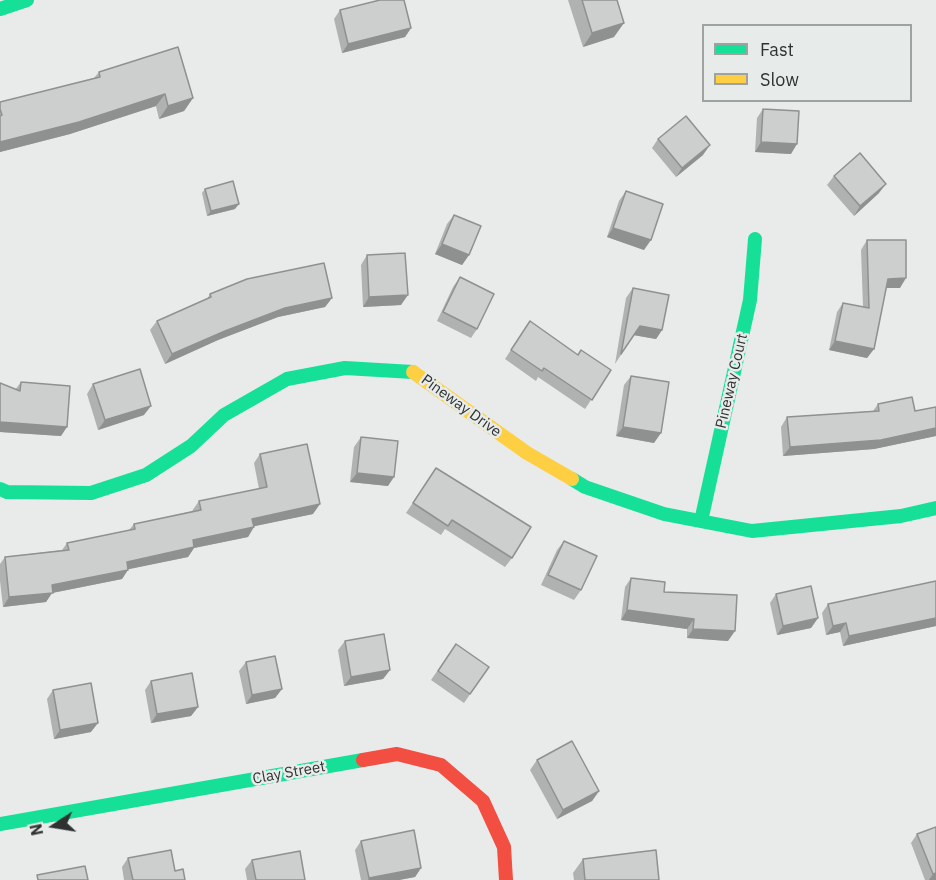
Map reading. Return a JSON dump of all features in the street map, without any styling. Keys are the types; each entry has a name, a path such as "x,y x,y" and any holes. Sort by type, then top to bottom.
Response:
{"street":[{"path":"0,9 27,0"},
{"name":"Pineway Court","path":"701,521 750,300 755,239"},
{"name":"Pineway Drive","path":"0,489 7,492 91,493 146,475 191,446 224,415 287,380 345,368 414,372 527,453 585,487 664,514 752,531 901,516 936,508"},
{"name":"Clay Street","path":"0,824 397,754 441,765 483,801 504,847 506,880"}],"building":[{"path":"380,0 404,0 411,28 348,44 340,10"},
{"path":"582,0 617,0 624,23 592,33"},
{"path":"178,47 193,98 168,106 165,94 79,122 0,142 0,116 2,115 0,102 100,77 99,72"},
{"path":"763,109 799,111 797,144 761,142"},
{"path":"686,116 710,145 682,168 658,139"},
{"path":"860,153 886,184 860,206 834,176"},
{"path":"233,181 239,204 211,211 205,189"},
{"path":"626,191 663,204 651,240 613,228"},
{"path":"454,215 481,226 469,255 442,244"},
{"path":"867,240 906,240 906,278 888,279 874,349 835,341 843,303 869,308"},
{"path":"405,253 408,295 369,297 367,255"},
{"path":"324,263 332,298 285,308 172,354 157,321 211,297 210,294 247,279"},
{"path":"460,277 494,294 477,329 443,312"},
{"path":"633,288 669,295 662,330 640,326 621,354"},
{"path":"530,321 578,355 581,350 611,370 592,400 544,368 542,371 511,350"},
{"path":"140,369 151,406 105,420 93,384"},
{"path":"631,376 669,382 661,433 623,427"},
{"path":"21,382 70,386 67,427 0,422 0,383 20,391"},
{"path":"912,397 915,411 936,407 936,428 881,440 790,447 787,417 879,411 878,404"},
{"path":"361,437 398,441 394,477 357,473"},
{"path":"307,444 320,504 252,519 254,527 193,540 194,547 127,562 128,570 52,585 53,593 9,597 5,557 69,550 67,543 135,529 134,524 201,510 199,501 267,487 260,454"},
{"path":"436,468 531,527 512,558 452,520 448,526 413,503"},
{"path":"564,541 597,556 581,590 548,575"},
{"path":"631,578 665,582 664,592 737,595 735,631 693,629 694,619 627,610"},
{"path":"936,581 936,618 849,636 846,623 833,626 828,604"},
{"path":"811,586 818,618 783,626 776,594"},
{"path":"384,634 390,670 351,677 345,641"},
{"path":"456,644 489,667 470,694 438,671"},
{"path":"275,656 282,689 252,695 246,662"},
{"path":"192,673 198,707 157,714 151,681"},
{"path":"91,683 98,723 60,730 53,690"},
{"path":"572,741 599,791 563,810 537,760"},
{"path":"936,827 936,873 933,874 917,834"},
{"path":"414,830 421,868 369,878 361,841"},
{"path":"171,850 175,871 183,869 185,880 133,880 128,858"},
{"path":"656,850 659,880 585,880 583,859"},
{"path":"300,851 305,880 256,880 252,860"},
{"path":"85,866 88,880 38,880 37,875"}],"traffic: fast":[{"path":"0,9 27,0"},
{"path":"701,521 750,300 755,239"},
{"path":"0,489 7,492 91,493 146,475 191,446 224,415 287,379 345,368 413,372"},
{"path":"572,479 585,487 664,514 752,531 901,516 936,508"},
{"path":"0,824 363,760"}],"traffic: slow":[{"path":"413,372 527,453 572,479"}],"traffic: jam":[{"path":"363,760 397,754 441,765 483,801 504,847 506,880"}]}
